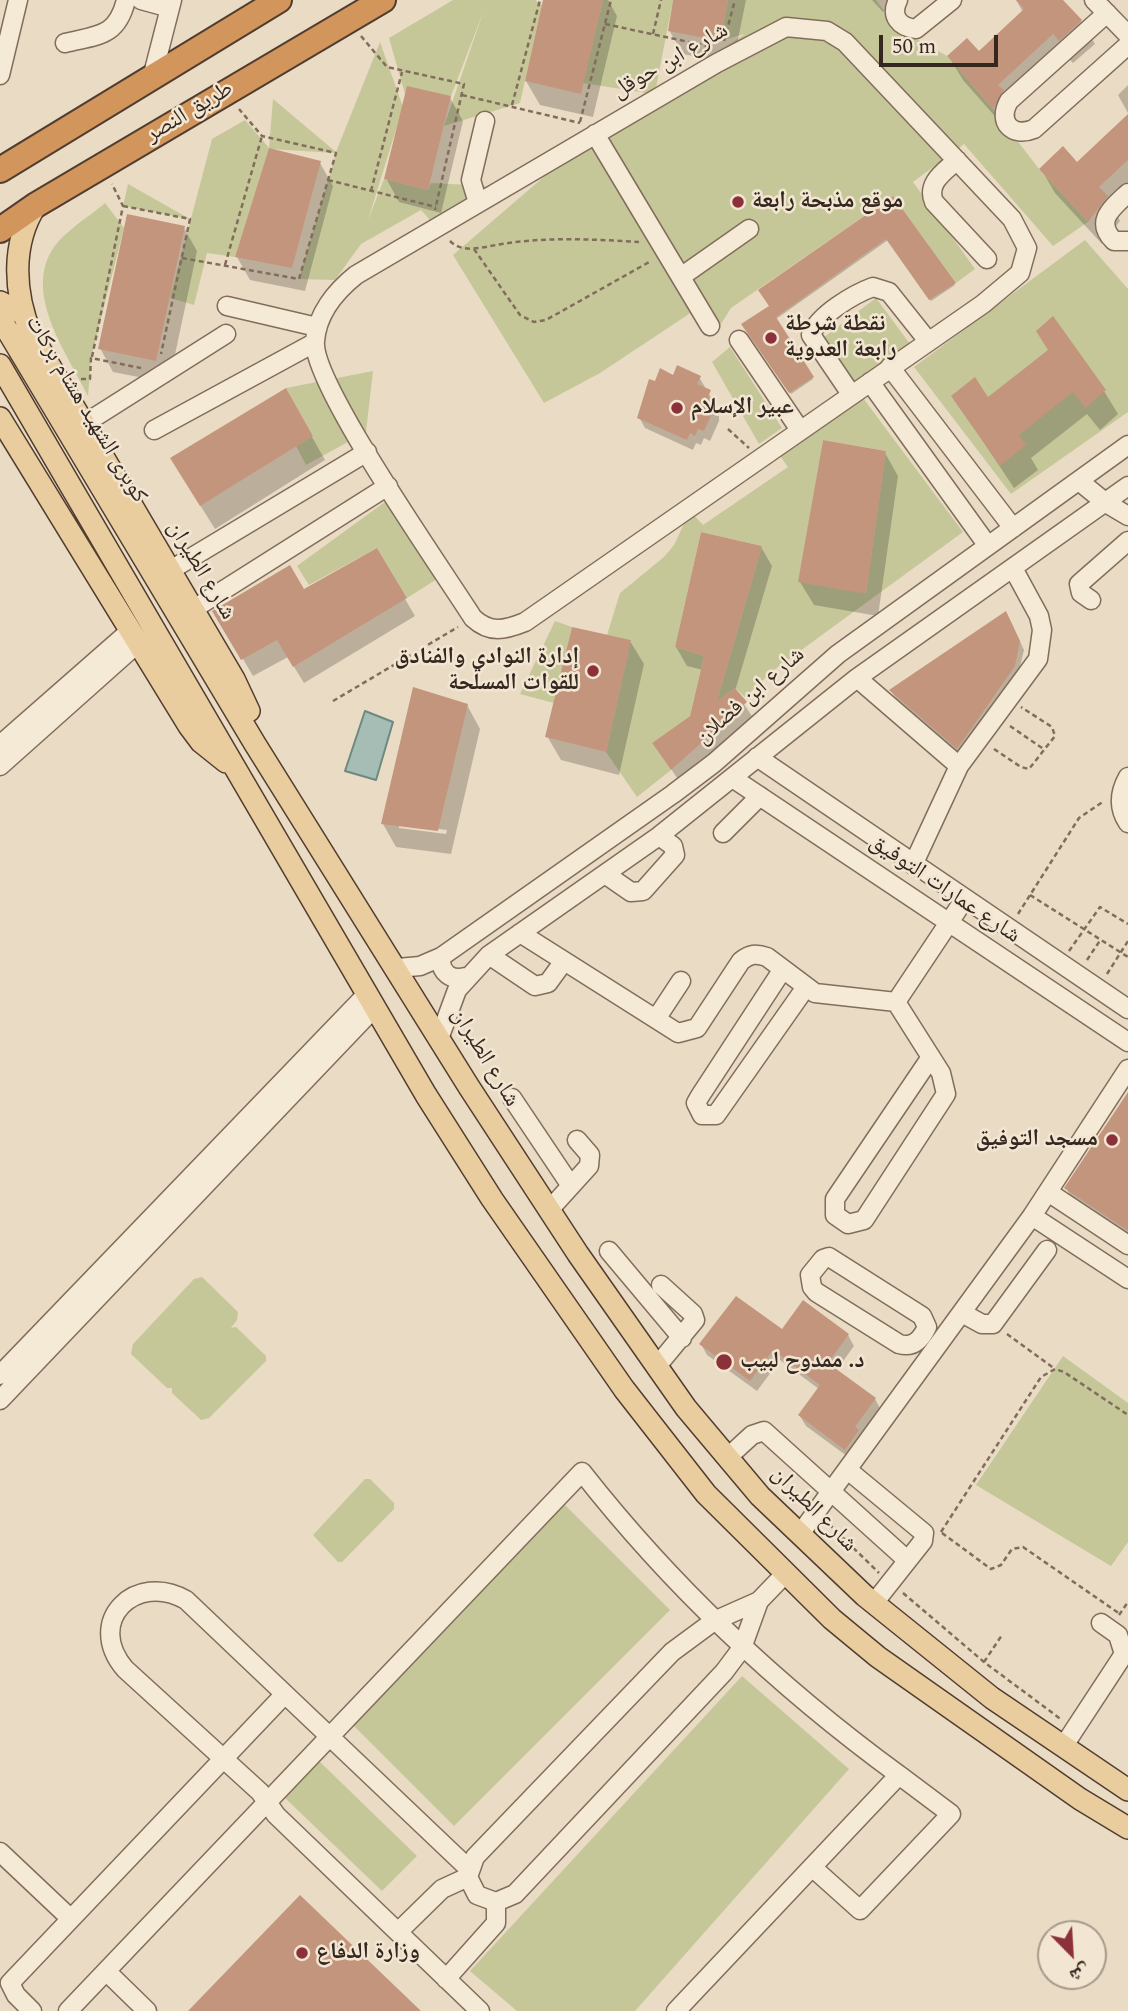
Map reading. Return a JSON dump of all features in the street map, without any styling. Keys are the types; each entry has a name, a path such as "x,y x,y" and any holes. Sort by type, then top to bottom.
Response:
{"highway":[{"path":"4,165 279,0"},
{"name":"طريق النصر","path":"0,230 36,205 383,0"}],"main road":[{"name":"شارع الطيران","path":"36,205 28,218 19,249 17,281 22,313 58,381 244,699 252,720 255,744 398,968 469,1087 657,1366 727,1458 800,1534 874,1603 992,1698 1069,1739 1128,1790"},
{"path":"0,302 22,313"},
{"name":"كوبرى الشهيد هشام بركات","path":"0,318 255,744"},
{"path":"0,365 370,1002 492,1199 624,1389 706,1494 785,1574 878,1657 1080,1799 1128,1828"},
{"path":"0,418 201,742 234,767"}],"street":[{"path":"0,75 18,0"},
{"path":"65,43 109,31 120,20 126,0"},
{"path":"141,0 171,4 152,78"},
{"path":"898,0 894,8 896,19 904,28 916,29 953,0"},
{"path":"1094,0 1128,36"},
{"path":"1107,13 1009,101 1003,111 1004,122 1012,131 1023,134 1034,129 1128,45"},
{"name":"شارع ابن حوقل","path":"316,335 339,289 356,275 574,145 767,34 786,27 827,31 845,42 1012,219 1027,248 1026,260 1011,284 525,622 507,629 492,630 473,618"},
{"path":"478,203 471,180 485,121"},
{"path":"595,134 710,326"},
{"path":"957,160 932,185 930,194 934,202 987,259"},
{"path":"1128,193 1109,211 1104,221 1105,232 1114,241 1128,241"},
{"path":"682,276 749,229"},
{"path":"851,394 811,335 818,323 858,294 873,287 888,292 928,341"},
{"path":"227,306 316,335"},
{"path":"84,424 226,334"},
{"path":"154,430 316,335"},
{"path":"316,335 324,378 388,486 473,618"},
{"path":"740,340 800,430"},
{"path":"890,367 1013,528"},
{"path":"870,382 988,546"},
{"name":"شارع ابن فضلان","path":"398,968 420,967 441,957 673,794 714,763 838,654 1128,445"},
{"path":"169,571 367,452"},
{"path":"1079,481 1106,503 1128,516"},
{"path":"192,610 388,486"},
{"path":"440,1036 449,1005 466,977 489,955 659,836 734,779 757,757 857,677 1014,570 1128,486"},
{"path":"1091,600 1081,593 1079,583 1128,541"},
{"path":"913,864 959,766 1006,698 1038,659 1042,645 1039,616 1014,570"},
{"path":"0,745 134,637"},
{"path":"0,766 134,637"},
{"path":"857,677 959,766"},
{"name":"شارع عمارات التوفيق","path":"757,757 1128,1009"},
{"path":"1128,778 1120,796 1121,809 1128,823"},
{"name":"شارع عمارات التوفيق","path":"734,779 1128,1042"},
{"path":"723,833 760,796"},
{"path":"605,874 631,892 643,891 675,855 673,846 659,836"},
{"path":"896,1002 964,900"},
{"path":"520,933 678,1033 697,1028 741,961 748,955 758,953 806,987 827,996 896,1002"},
{"path":"489,955 535,986 548,983 564,961"},
{"path":"441,957 441,967 447,975 457,979 466,977"},
{"path":"783,969 696,1102 702,1115 716,1115 806,987"},
{"path":"656,1020 681,981"},
{"path":"0,1400 60,1325 370,1002"},
{"path":"896,1002 930,1057 946,1084 942,1102 864,1220 856,1224 841,1221 834,1207 835,1199 930,1057"},
{"path":"800,1534 833,1493 1032,1216 1128,1069"},
{"path":"512,1098 570,1186"},
{"path":"550,1209 591,1161 590,1154 577,1140"},
{"path":"1048,1192 1128,1245"},
{"path":"1032,1216 1128,1279"},
{"path":"962,1313 982,1324 993,1324 1047,1250"},
{"path":"609,1251 682,1338"},
{"path":"927,1328 912,1345 899,1344 816,1292 811,1287 810,1275 823,1259 836,1258 922,1316 927,1328 944,1339"},
{"path":"657,1366 694,1324 693,1314 661,1285"},
{"path":"0,1375 60,1325"},
{"path":"727,1458 752,1435 764,1431 907,1560"},
{"path":"849,1471 922,1529 923,1541 874,1603"},
{"path":"68,2011 582,1472 638,1541 743,1648 951,1814 860,1910 812,1867"},
{"path":"398,1932 442,1889 468,1873 474,1857 672,1652 715,1621 759,1601 785,1574"},
{"path":"480,2011 224,1758 116,1659 107,1632 114,1616 128,1601 155,1589 178,1595 330,1737 468,1873 477,1895 496,1902 515,1894 724,1672 743,1648 759,1601"},
{"path":"1069,1739 1124,1654 1118,1635 1101,1623"},
{"path":"32,2011 16,1995 10,1983 285,1694"},
{"path":"676,2011 899,1775"},
{"path":"0,1852 72,1919"},
{"path":"446,1979 496,1923 496,1902"},
{"path":"106,1971 148,2011"}],"path":[{"path":"511,107 540,0"},
{"path":"574,145 611,0"},
{"path":"653,34 661,0"},
{"path":"605,24 722,49 735,0"},
{"path":"348,20 387,67 464,84 436,207 435,230 452,244 474,249 539,240 664,248"},
{"path":"371,191 402,72"},
{"path":"182,258 299,279 336,153 261,136 228,92"},
{"path":"461,95 580,123"},
{"path":"225,265 261,136"},
{"path":"58,381 90,379 123,206 103,165"},
{"path":"328,180 436,207"},
{"path":"123,206 190,219 160,359"},
{"path":"474,249 520,315 534,322 546,320 664,248"},
{"path":"92,358 144,369"},
{"path":"729,429 757,459"},
{"path":"332,701 473,618"},
{"path":"979,738 1025,769 1033,766 1055,737 1054,729 1006,698"},
{"path":"995,715 1045,750"},
{"path":"1009,930 1079,818 1098,803 1120,796"},
{"path":"1030,895 1128,957"},
{"path":"1060,964 1100,907 1128,924"},
{"path":"1078,975 1101,940"},
{"path":"1097,988 1128,942"},
{"path":"993,1324 1055,1369 1064,1372 1128,1415"},
{"path":"935,1540 1041,1377 1055,1369"},
{"path":"817,1513 890,1583 984,1662 1069,1739"},
{"path":"941,1532 991,1569 1001,1565 1012,1549 1023,1547 1120,1614"},
{"path":"984,1662 1002,1635"}],"green space":[{"path":"453,0 535,0 542,5 520,103 444,126 484,10 451,96 405,94 389,38"},
{"path":"603,0 673,0 655,93 745,34 720,41 728,0 876,0 897,28 947,56 993,109 1039,169 1088,222 1053,246 964,144 913,182 975,269 956,283 893,196 731,308 714,335 709,337 692,312 600,373 544,403 453,255 596,132 653,94 583,83"},
{"path":"380,42 403,107 368,220 384,179 428,190 431,183 487,186 430,220 421,210 361,244 335,280 299,279 336,153 269,149 235,257 207,253 194,305 170,298 212,139 245,120 269,148 273,99 336,152"},
{"path":"128,184 190,219 123,206"},
{"path":"105,203 124,228 91,358 88,396 52,325 43,286 45,268 57,243"},
{"path":"1085,240 1128,289 1128,412 1011,494 914,367"},
{"path":"876,298 910,344 853,387 819,341"},
{"path":"730,347 782,428 759,444 712,362"},
{"path":"373,371 366,432 306,465 296,446 313,436 286,388"},
{"path":"863,398 963,532 774,670 745,697 735,688 717,701 762,546 701,532 675,647 704,656 690,716 652,743 671,770 637,797 606,752 631,640 607,635 620,593 664,557 674,545 690,511 703,525 788,467 777,452","holes":["823,440 886,451 866,593 799,581"]},
{"path":"389,499 437,579 407,598 377,548 309,585 297,566"},
{"path":"555,621 572,627 554,703 520,694"},
{"path":"202,1277 238,1312 237,1320 231,1328 236,1327 266,1356 266,1361 209,1418 201,1420 172,1393 172,1388 167,1388 131,1354 133,1344 194,1279"},
{"path":"1063,1356 1128,1403 1128,1542 1111,1566 976,1485"},
{"path":"365,1479 370,1479 394,1503 394,1509 342,1562 338,1562 313,1535"},
{"path":"562,1502 670,1610 454,1826 346,1718"},
{"path":"742,1676 849,1769 635,2011 517,2011 470,1971"},
{"path":"319,1761 417,1856 382,1891 284,1797"}],"shaded area":[{"path":"365,711 393,722 376,780 345,771"}],"building":[{"path":"543,0 603,0 581,94 525,81"},
{"path":"673,0 728,0 720,41 668,31"},
{"path":"1016,0 1063,0 1082,20 1059,41 1053,34 998,85 1004,90 993,109 947,56 967,38 979,51 1024,9"},
{"path":"407,86 451,96 428,190 384,179"},
{"path":"1128,114 1128,160 1099,187 1108,196 1088,222 1039,169 1063,146 1077,162"},
{"path":"269,148 321,161 292,268 235,257"},
{"path":"893,196 956,283 929,300 886,239 776,317 814,377 789,393 741,324 769,306 758,290"},
{"path":"127,214 185,226 156,361 98,349"},
{"path":"1053,316 1106,390 1085,408 1073,392 1019,435 1026,445 1000,466 951,396 975,377 988,397 1048,350 1036,331"},
{"name":"عبير الإسلام","path":"677,365 701,376 697,384 711,390 708,397 714,399 711,407 714,409 704,431 698,429 695,436 690,433 687,440 637,418 649,379 655,381 660,368 673,375"},
{"path":"286,388 313,436 200,506 170,458"},
{"path":"823,440 886,451 866,594 798,582"},
{"path":"701,532 762,546 717,701 735,688 747,702 671,770 652,743 690,716 704,656 675,647"},
{"path":"377,548 407,598 293,667 277,640 241,660 212,611 290,565 304,589"},
{"path":"1006,611 1020,641 1015,666 957,749 889,690"},
{"name":"إدارة النوادي والفنادق للقوات المسلحة","path":"572,627 631,640 606,752 545,737"},
{"path":"413,687 468,704 438,831 381,824"},
{"name":"مسجد التوفيق","path":"1128,1092 1128,1231 1064,1188"},
{"path":"736,1296 782,1329 803,1300 849,1334 828,1363 876,1398 855,1427 859,1430 845,1450 798,1415 820,1385 773,1350 750,1381 699,1344"},
{"name":"وزارة الدفاع","path":"300,1895 421,2011 188,2011"}],"place":[{"name":"موقع مذبحة رابعة","path":"738,202"},
{"name":"نقطة شرطة رابعة العدوية","path":"771,338"},
{"name":"عبير الإسلام","path":"677,408"},
{"name":"إدارة النوادي والفنادق للقوات المسلحة","path":"593,671"},
{"name":"مسجد التوفيق","path":"1112,1140"},
{"name":"د. ممدوح لبيب","path":"724,1362"},
{"name":"وزارة الدفاع","path":"302,1953"}]}
